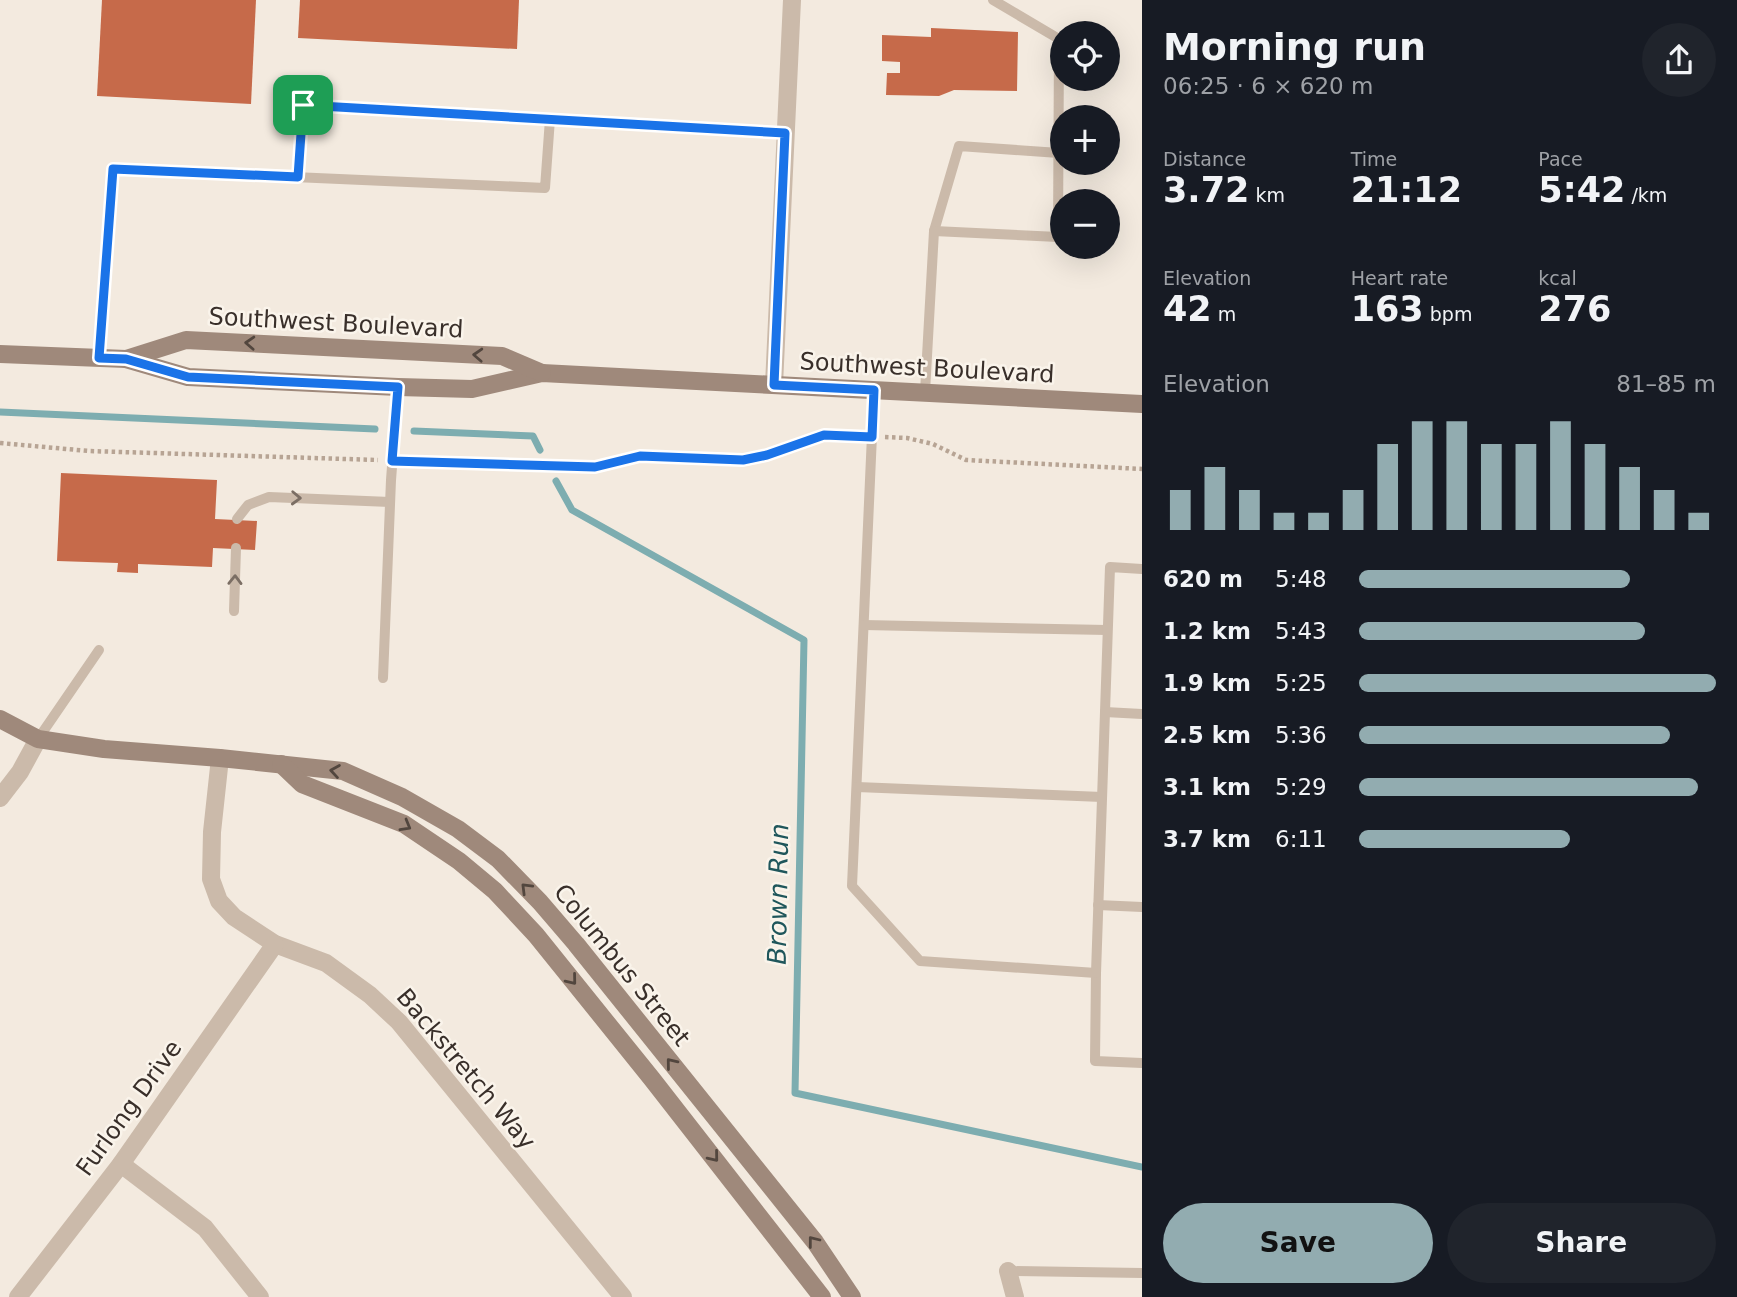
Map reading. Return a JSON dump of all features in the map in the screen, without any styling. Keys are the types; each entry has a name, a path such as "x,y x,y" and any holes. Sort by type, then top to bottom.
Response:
{"street":[{"path":"774,385 792,0"},
{"name":"Southwest Boulevard","path":"126,359 186,340 502,356 542,373"},
{"name":"Southwest Boulevard","path":"0,354 126,359 188,377 398,387 472,389 542,373 1142,404"},
{"name":"Columbus Street","path":"0,719 38,739 104,749 343,771 390,792 458,829 498,859 576,944 815,1242 852,1297"},
{"path":"0,798 20,772 38,739"},
{"name":"Backstretch Way","path":"220,758 212,832 211,879 219,901 234,916 275,944 326,963 370,995 399,1022 623,1297"},
{"name":"Columbus Street","path":"281,764 302,784 404,824 459,861 495,891 536,935 619,1038 822,1297"},
{"name":"Furlong Drive","path":"18,1297 121,1164 275,944"},
{"path":"121,1164 205,1228 260,1297"},
{"path":"1008,1271 1015,1297"}],"lane":[{"path":"993,0 1059,39 1059,105"},
{"path":"298,177 303,105 785,133"},
{"path":"99,358 113,169 545,188 550,119"},
{"path":"925,392 934,231 959,146 1050,152"},
{"path":"934,231 1058,237 1059,175"},
{"path":"383,678 392,461 398,387"},
{"path":"874,390 852,886 920,961 1096,973"},
{"path":"237,519 248,505 269,497 390,502"},
{"path":"234,611 236,548"},
{"path":"1142,569 1110,567 1095,1061 1142,1063"},
{"path":"864,625 1107,630"},
{"path":"38,739 99,650"},
{"path":"1105,712 1142,714"},
{"path":"857,787 1102,797"},
{"path":"1098,905 1142,907"},
{"path":"1008,1271 1142,1273"}],"path":[{"path":"0,443 89,451 595,467 640,456 743,460 767,455 824,435 906,438 933,444 966,460 1142,469"}],"building":[{"path":"102,0 256,0 251,104 97,96"},
{"path":"300,0 519,0 517,49 298,38"},
{"path":"931,28 1018,32 1017,91 954,90 939,96 886,95 887,73 900,73 900,62 882,61 882,35 931,37"},
{"path":"61,473 217,480 215,519 257,521 255,550 213,548 212,567 138,564 138,573 117,572 118,563 57,561"}],"waterway":[{"name":"Brown Run","path":"0,412 375,429"},
{"name":"Brown Run","path":"414,431 533,436 540,450"},
{"name":"Brown Run","path":"556,481 572,510 804,640 795,1093 1142,1167"}],"route":[{"path":"303,105 785,133 774,385 874,390 872,437 824,435 767,455 743,460 640,456 595,467 392,461 398,387 188,377 126,359 99,358 113,169 298,177 303,105"}]}
